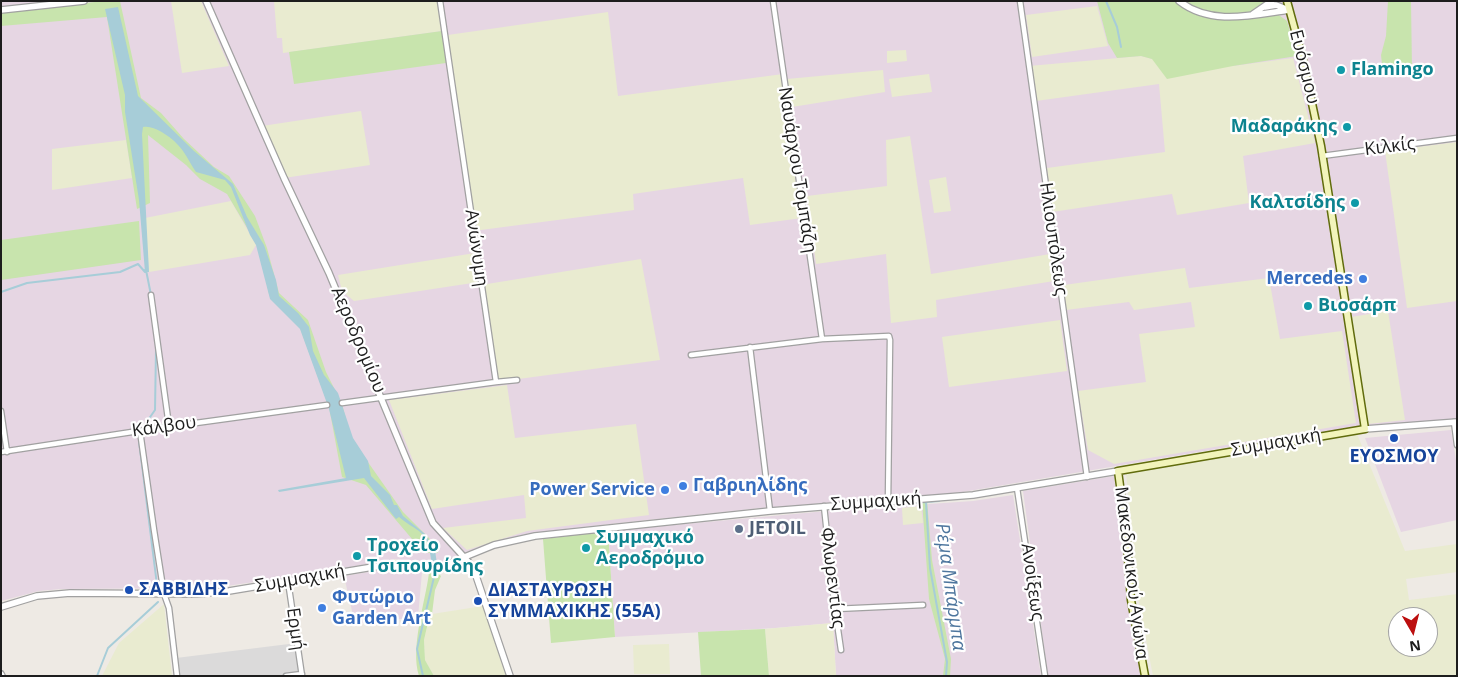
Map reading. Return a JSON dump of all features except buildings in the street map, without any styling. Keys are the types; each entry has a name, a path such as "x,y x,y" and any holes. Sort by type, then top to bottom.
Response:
{"main road":[{"name":"Ευόσμου","path":"1287,1 1311,97 1322,156 1365,429"},
{"name":"Συμμαχική","path":"1118,471 1365,429"},
{"name":"Μακεδονικού Αγώνα","path":"1118,471 1126,530 1131,600 1145,676"}],"street":[{"path":"1,10 84,1"},
{"name":"Αεροδρομίου","path":"206,1 284,178 330,273 433,523 473,567 510,676"},
{"name":"Ανώνυμη","path":"440,1 496,382"},
{"name":"Ναυάρχου Τομπάζη","path":"773,1 822,339"},
{"name":"Ηλιουπόλεως","path":"1020,1 1086,476"},
{"path":"1179,1 1196,12 1207,16 1226,18 1289,10"},
{"path":"1251,15 1272,1"},
{"path":"1265,7 1276,5 1289,10"},
{"name":"Κιλκίς","path":"1322,156 1457,138"},
{"path":"151,295 169,426"},
{"path":"692,355 822,339 889,336 888,502"},
{"path":"750,347 770,511"},
{"path":"342,403 517,380"},
{"name":"Κάλβου","path":"4,452 140,430 327,405"},
{"path":"1,411 4,452"},
{"path":"1455,422 1457,445"},
{"name":"Συμμαχική","path":"1365,429 1455,422"},
{"path":"140,430 164,594 169,608 177,676"},
{"name":"Συμμαχική","path":"1,607 32,597 57,594 100,592 215,593 385,565 435,569 494,545 535,536 770,511 973,495 1118,471"},
{"name":"Ανοίξεως","path":"1017,488 1045,676"},
{"name":"Φλωρεντίας","path":"824,506 841,650"},
{"name":"Ερμή","path":"288,581 302,675"},
{"path":"835,609 923,605"},
{"path":"286,676 302,675"}],"shaded area":[{"path":"1,1 1457,1 1457,419 1293,436 957,493 761,508 526,534 486,544 438,564 395,559 323,572 213,588 61,589 39,591 1,601"},
{"path":"1451,430 1457,466 1457,520 1401,532 1365,438"},
{"path":"1114,476 1136,649 1142,676 1048,676 1023,491"},
{"path":"1013,495 1041,676 836,676 833,623 615,637 608,531 827,511 973,501"},
{"path":"381,570 422,572 418,617 355,624 344,576"},
{"path":"297,643 300,676 178,676 176,658"}],"green space":[{"path":"120,1 141,98 161,113 184,139 214,167 229,176 255,216 267,248 279,293 308,320 326,372 342,404 351,438 403,512 429,538 438,553 424,553 366,485 342,477 329,407 300,328 269,294 259,248 227,194 200,179 186,165 148,135 150,203 137,209 107,17 1,26 1,12"},
{"path":"171,1 201,1 229,66 182,73"},
{"path":"274,1 438,1 442,31 283,53 282,38 277,38"},
{"path":"1097,1 1275,1 1276,13 1287,21 1297,56 1167,79 1152,59 1141,56 1117,58 1108,43"},
{"path":"1388,1 1411,1 1412,70 1383,73 1381,55 1386,36"},
{"path":"1097,6 1108,46 1032,57 1026,15"},
{"path":"608,12 618,96 783,74 797,170 794,171 802,218 750,225 743,178 633,194 634,210 473,231 448,35"},
{"path":"442,31 446,63 294,84 289,52"},
{"path":"906,50 907,61 887,63 887,51"},
{"path":"1141,56 1152,59 1233,66 1293,58 1315,143 1243,156 1249,203 1177,215 1172,194 1052,212 1047,168 1165,152 1159,84 1036,101 1029,66"},
{"path":"883,70 885,92 792,107 787,79"},
{"path":"929,74 932,92 892,97 889,79"},
{"path":"361,111 370,165 284,178 262,126"},
{"path":"910,136 931,274 1050,254 1054,281 936,300 937,317 891,323 886,254 816,264 807,196 887,186 886,140"},
{"path":"126,140 132,178 52,190 52,149"},
{"path":"1457,142 1457,301 1407,308 1385,151"},
{"path":"946,177 951,211 934,213 929,180"},
{"path":"231,201 256,245 250,255 149,272 145,218"},
{"path":"139,221 141,260 1,280 1,240"},
{"path":"475,253 479,282 354,301 342,291 338,275"},
{"path":"641,259 660,360 496,382 481,285"},
{"path":"1185,268 1189,288 1269,278 1280,339 1342,331 1356,423 1114,464 1088,450 1078,391 1146,382 1139,334 1195,327 1191,302 1134,310 1129,302 1066,310 1064,285"},
{"path":"1388,311 1405,420 1368,424 1351,317"},
{"path":"1060,320 1067,371 949,387 942,337"},
{"path":"507,385 515,438 636,424 649,515 527,531 467,550 443,528 526,518 524,495 432,509 389,400"},
{"path":"1357,434 1405,551 1457,544 1457,572 1406,579 1409,600 1457,594 1457,676 1153,676 1137,592 1126,473 1290,443"},
{"path":"922,500 927,500 932,560 951,659 950,676 943,676 945,659 929,599"},
{"path":"921,506 923,523 903,525 902,508"},
{"path":"608,531 615,637 551,643 543,539"},
{"path":"436,572 441,576 435,590 432,614 429,618 424,640 425,660 434,676 419,676 416,652 419,625 429,573"},
{"path":"164,604 172,676 102,676 119,643"},
{"path":"483,606 506,676 434,676 425,660 424,640 429,618 432,614"},
{"path":"833,623 836,676 769,676 765,629"},
{"path":"765,629 769,676 701,676 698,632"},
{"path":"669,644 670,674 634,674 633,645"}],"water":[{"path":"118,7 138,96 194,151 233,184 247,217 264,245 276,280 279,296 298,313 309,327 313,351 324,375 338,393 353,438 368,461 371,476 390,495 394,505 397,505 403,516 425,534 435,550 437,564 432,565 428,546 422,534 399,517 396,519 364,478 279,492 278,490 346,478 329,409 300,329 270,299 256,245 250,235 231,187 225,180 196,172 176,143 165,134 148,127 143,127 142,134 149,272 145,272 139,200 125,112 125,95 105,9"}],"waterway":[{"path":"1106,1 1117,27 1121,47"},
{"path":"1,292 27,283 120,272 138,264 145,272 145,270"},
{"path":"146,270 151,295"},
{"path":"141,430 155,410 156,349"},
{"path":"139,441 157,585"},
{"path":"900,504 939,501"},
{"name":"Ρέμα Μπάρμπα","path":"926,502 930,568 947,662 946,676"},
{"path":"423,676 417,649 434,577 435,563"},
{"path":"97,676 108,648 158,602"}],"place":[{"name":"Flamingo","path":"1341,70"},
{"name":"Μαδαράκης","path":"1347,127"},
{"name":"Καλτσίδης","path":"1355,203"},
{"name":"Mercedes","path":"1363,279"},
{"name":"Βιοσάρπ","path":"1308,306"},
{"name":"ΕΥΟΣΜΟΥ","path":"1394,438"},
{"name":"Γαβριηλίδης","path":"683,486"},
{"name":"Power Service","path":"665,490"},
{"name":"JETOIL","path":"739,529"},
{"name":"Συμμαχικό Αεροδρόμιο","path":"586,548"},
{"name":"Τροχείο Τσιπουρίδης","path":"357,556"},
{"name":"ΣΑΒΒΙΔΗΣ","path":"129,590"},
{"name":"ΔΙΑΣΤΑΥΡΩΣΗ ΣΥΜΜΑΧΙΚΗΣ (55Α)","path":"478,601"},
{"name":"Φυτώριο Garden Art","path":"322,608"}]}
